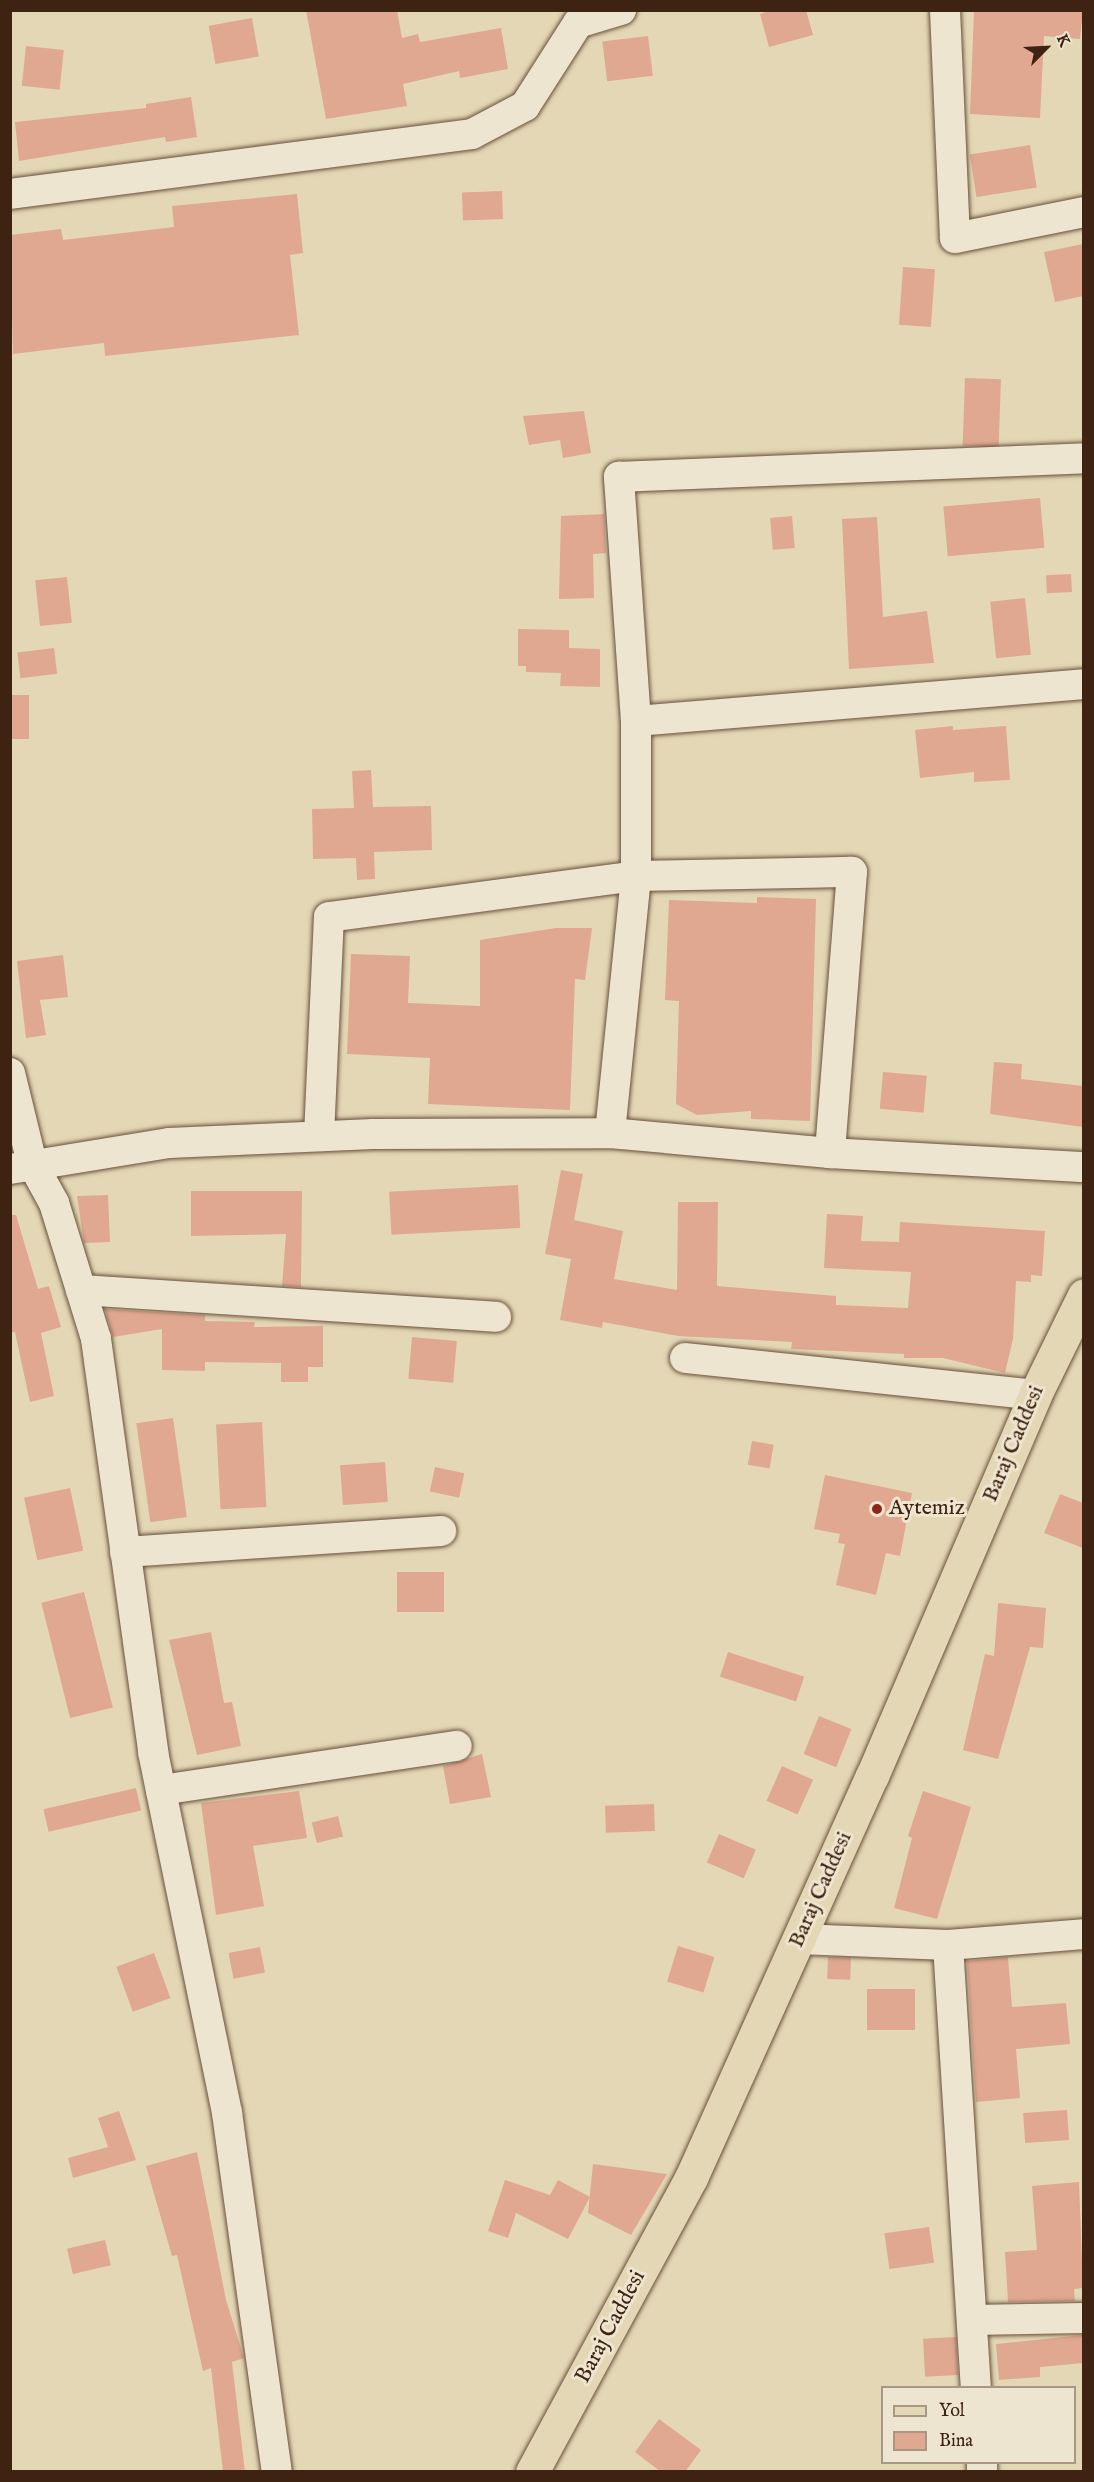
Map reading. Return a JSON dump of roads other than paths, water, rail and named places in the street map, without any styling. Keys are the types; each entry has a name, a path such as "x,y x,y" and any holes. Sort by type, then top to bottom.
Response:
{"main road":[{"name":"Baraj Caddesi","path":"536,2470 691,2178 799,1940 1035,1395 1083,1295"}],"street":[{"path":"10,194 472,134 525,106 578,23 621,10"},
{"path":"945,10 955,238 1083,212"},
{"path":"610,1133 636,876 636,721 620,477 1083,458"},
{"path":"636,721 1083,684"},
{"path":"319,1136 329,916 636,876 852,872 830,1153"},
{"path":"10,1073 21,1166 54,1203 96,1339 161,1790 227,2113 277,2472"},
{"path":"21,1166 170,1143 319,1136 610,1133 830,1153 1083,1167"},
{"path":"81,1290 495,1317"},
{"path":"684,1358 1035,1395"},
{"path":"125,1552 441,1531"},
{"path":"161,1790 457,1746"},
{"path":"799,1940 948,1945 1083,1934"},
{"path":"948,1945 976,2386"},
{"path":"972,2320 1083,2318"}],"place":[{"name":"Aytemiz","path":"877,1509"}]}
